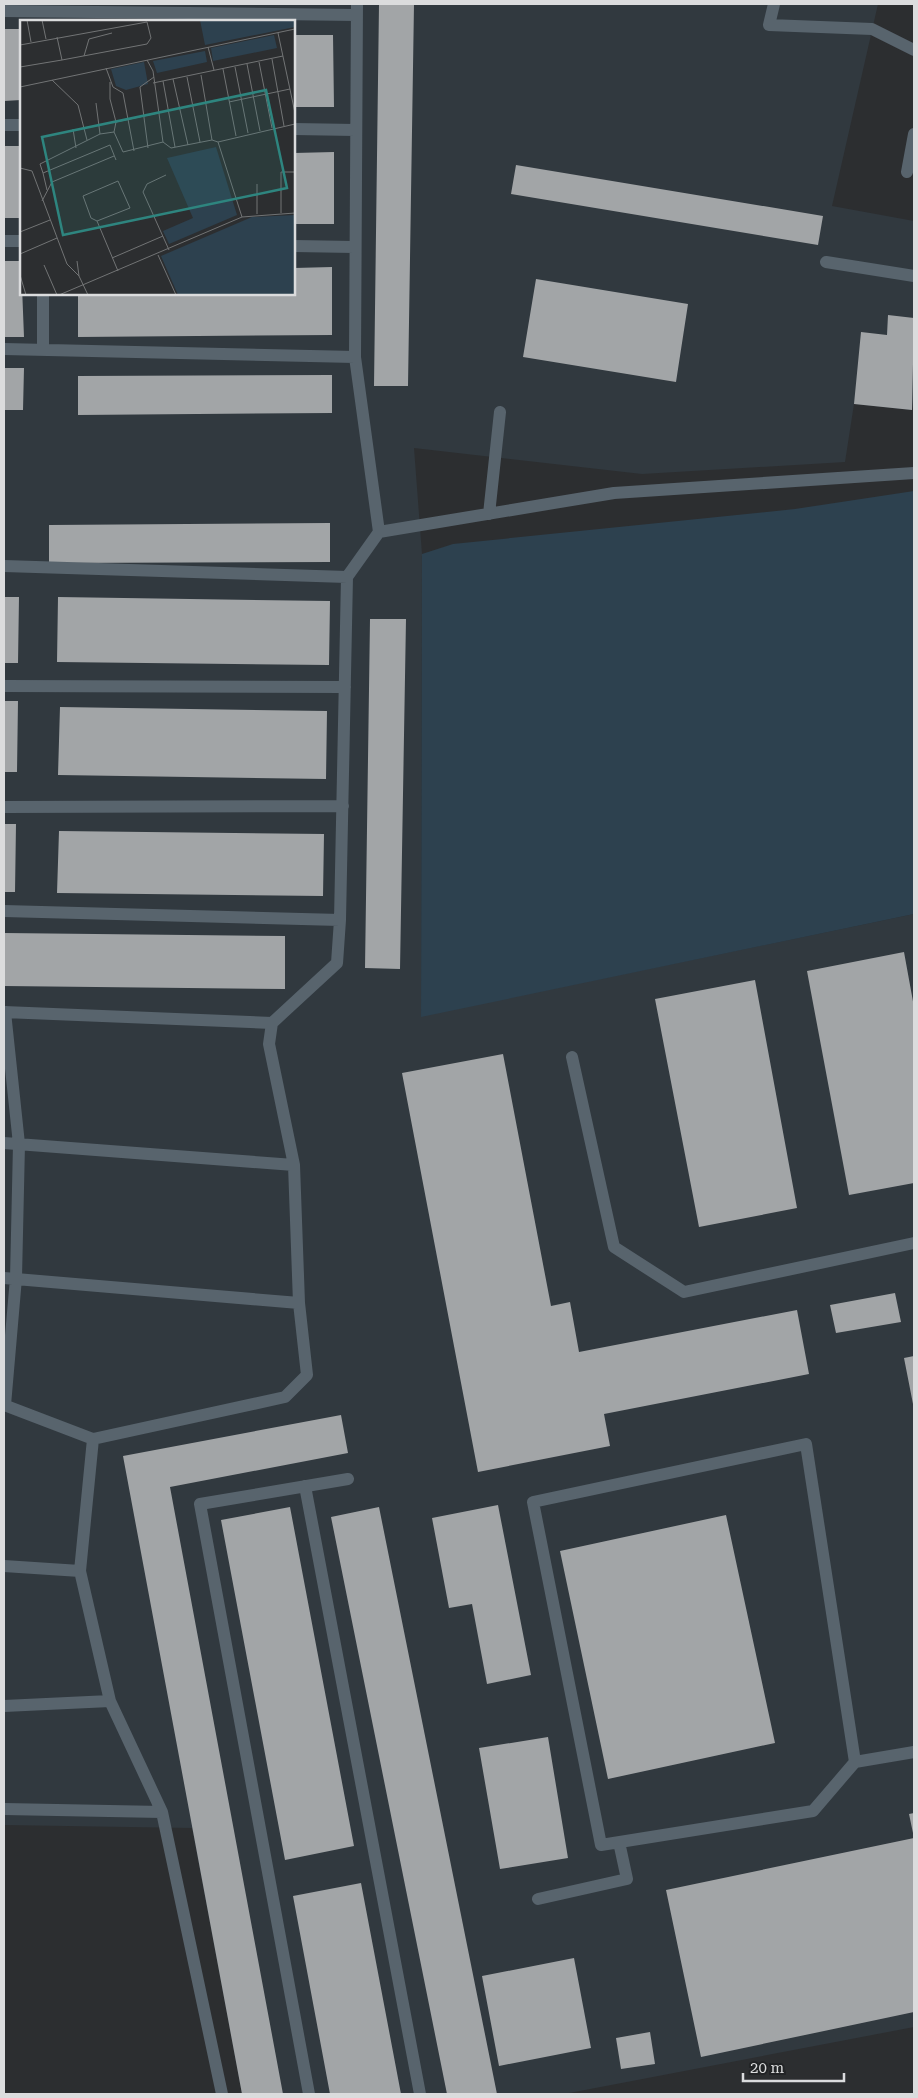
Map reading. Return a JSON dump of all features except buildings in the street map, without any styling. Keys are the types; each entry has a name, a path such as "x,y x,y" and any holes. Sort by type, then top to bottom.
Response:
{"lane":[{"path":"774,4 769,25 872,29 914,50"},
{"path":"4,10 42,12 357,10 354,247 355,357 379,532 347,577 343,806 337,963 272,1024 269,1044 294,1165 299,1303 308,1375 285,1397 93,1439 4,1405 19,1144 4,1012 272,1024"},
{"path":"4,125 20,125"},
{"path":"295,129 355,130"},
{"path":"907,172 914,134"},
{"path":"4,241 20,241"},
{"path":"295,246 354,247"},
{"path":"826,262 914,276"},
{"path":"42,350 43,295"},
{"path":"4,349 355,357"},
{"path":"489,514 500,412"},
{"path":"379,532 614,493 914,473"},
{"path":"4,566 347,577"},
{"path":"4,686 345,687"},
{"path":"4,807 343,806"},
{"path":"4,911 340,920"},
{"path":"572,1057 614,1247 684,1292 914,1243"},
{"path":"4,1143 294,1165"},
{"path":"10,1278 299,1303"},
{"path":"93,1439 80,1571 110,1701 162,1812 222,2094"},
{"path":"855,1762 806,1444 533,1502 601,1845 813,1811 855,1762 914,1752"},
{"path":"309,2094 200,1504 348,1478"},
{"path":"305,1486 420,2094"},
{"path":"4,1566 80,1571"},
{"path":"4,1706 110,1701"},
{"path":"4,1809 162,1812"},
{"path":"538,1899 627,1879 618,1842"}],"shaded area":[{"path":"4,4 878,4 832,206 914,221 914,393 912,410 854,404 845,462 642,474 414,448 422,554 421,1016 914,914 914,2027 564,2094 242,2094 192,1828 4,1825"},
{"path":"914,491 914,914 421,1017 422,554 453,544 795,509"}]}
